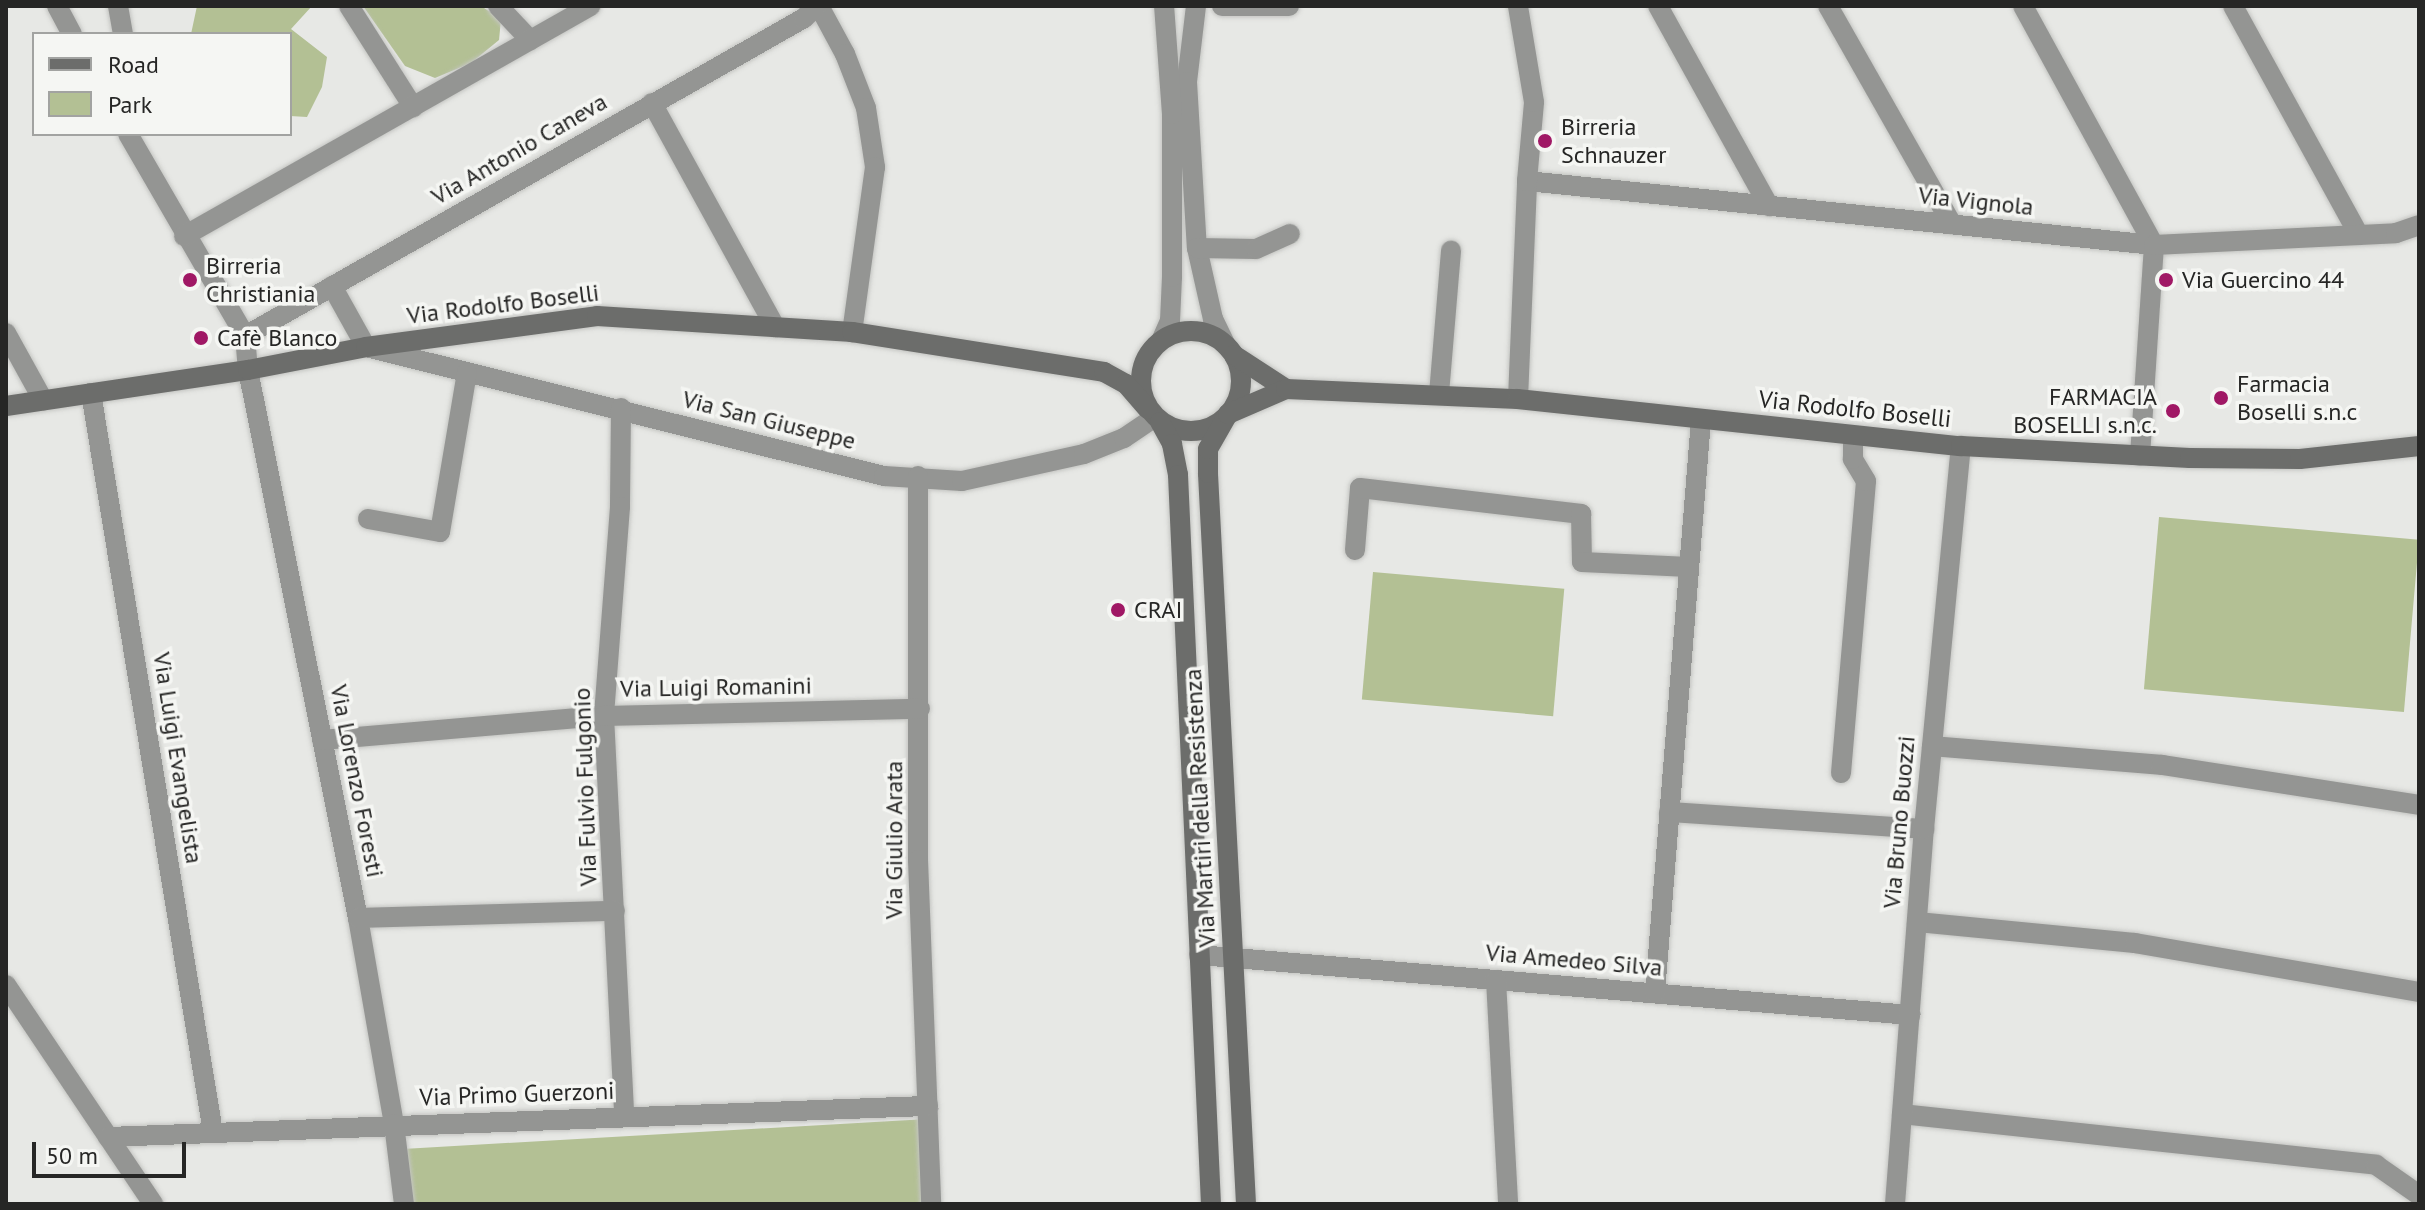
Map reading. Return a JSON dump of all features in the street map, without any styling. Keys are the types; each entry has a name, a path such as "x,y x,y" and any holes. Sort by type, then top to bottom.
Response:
{"street":[{"path":"57,6 71,32"},
{"path":"118,6 123,32"},
{"path":"349,6 413,107"},
{"path":"498,6 530,40"},
{"path":"184,236 590,6"},
{"path":"818,6 845,54 866,108 875,167 852,332"},
{"name":"Via Antonio Caneva","path":"245,336 804,18 818,6"},
{"path":"1164,6 1172,114 1170,321 1144,363 1140,382 1154,416 1192,432 1215,426 1228,414 1240,389 1241,378 1213,319 1197,248 1187,82 1196,6"},
{"path":"1222,6 1289,6"},
{"path":"1658,6 1769,206"},
{"path":"1828,6 1952,224"},
{"path":"2023,6 2154,245 2140,456"},
{"path":"2233,6 2359,235"},
{"path":"1518,399 1527,181 1534,102 1521,7"},
{"path":"652,103 775,327"},
{"path":"129,136 184,236 245,336"},
{"name":"Via Vignola","path":"1527,181 2154,245 2396,233 2419,225"},
{"path":"1197,248 1256,249 1290,234"},
{"path":"1439,394 1451,250"},
{"path":"332,286 366,347"},
{"name":"Via Rodolfo Boselli","path":"6,406 248,370 366,347 597,316 852,332 1104,372 1126,384 1154,416"},
{"path":"1104,372 1157,344 1194,331 1217,338 1286,389"},
{"path":"6,333 43,400"},
{"name":"Via Lorenzo Foresti","path":"245,336 248,370 358,918 394,1124 404,1204"},
{"name":"Via San Giuseppe","path":"366,347 621,408 884,476 962,481 1084,454 1124,438 1154,416"},
{"path":"368,519 440,532 467,372"},
{"name":"Via Rodolfo Boselli","path":"1228,414 1286,389 1518,399 1961,446 2140,456 2300,459 2419,446"},
{"name":"Via Luigi Evangelista","path":"91,393 213,1132"},
{"name":"Via Fulvio Fulgonio","path":"621,408 620,507 604,716 624,1116"},
{"name":"Via Martiri della Resistenza","path":"1228,414 1215,434 1208,461 1246,1204"},
{"name":"Via Martiri della Resistenza","path":"1154,416 1169,435 1178,475 1211,1204"},
{"path":"1655,993 1701,420"},
{"path":"1841,773 1866,481 1853,459 1853,436"},
{"name":"Via Bruno Buozzi","path":"1895,1204 1924,829 1961,446"},
{"name":"Via Giulio Arata","path":"918,476 918,860 931,1204"},
{"path":"1355,550 1360,488 1581,514 1582,562 1689,567"},
{"name":"Via Luigi Romanini","path":"322,740 604,716 920,709"},
{"path":"1190,739 1222,737"},
{"path":"1932,746 2162,765 2419,805"},
{"path":"1669,812 1924,829"},
{"path":"358,918 615,911"},
{"path":"1917,922 2135,943 2419,992"},
{"name":"Via Amedeo Silva","path":"1199,955 1910,1015"},
{"path":"1496,980 1508,1204"},
{"path":"6,985 153,1204"},
{"name":"Via Primo Guerzoni","path":"108,1137 928,1106"},
{"path":"1902,1114 2376,1165 2419,1195"}],"green space":[{"path":"197,6 312,6 291,29 327,57 322,87 307,117 292,116 292,32 191,32"},
{"path":"363,6 481,6 501,19 499,40 471,63 435,78 405,66"},
{"path":"2159,517 2419,540 2404,712 2144,689"},
{"path":"1373,572 1564,589 1553,716 1362,700"},
{"path":"927,1119 932,1204 412,1204 403,1149"}],"place":[{"name":"Birreria Schnauzer","path":"1545,141"},
{"name":"Birreria Christiania","path":"190,280"},
{"name":"Via Guercino 44","path":"2166,280"},
{"name":"Cafè Blanco","path":"201,338"},
{"name":"Farmacia Boselli s.n.c","path":"2221,398"},
{"name":"FARMACIA BOSELLI s.n.c.","path":"2173,411"},
{"name":"CRAI","path":"1118,610"}]}
